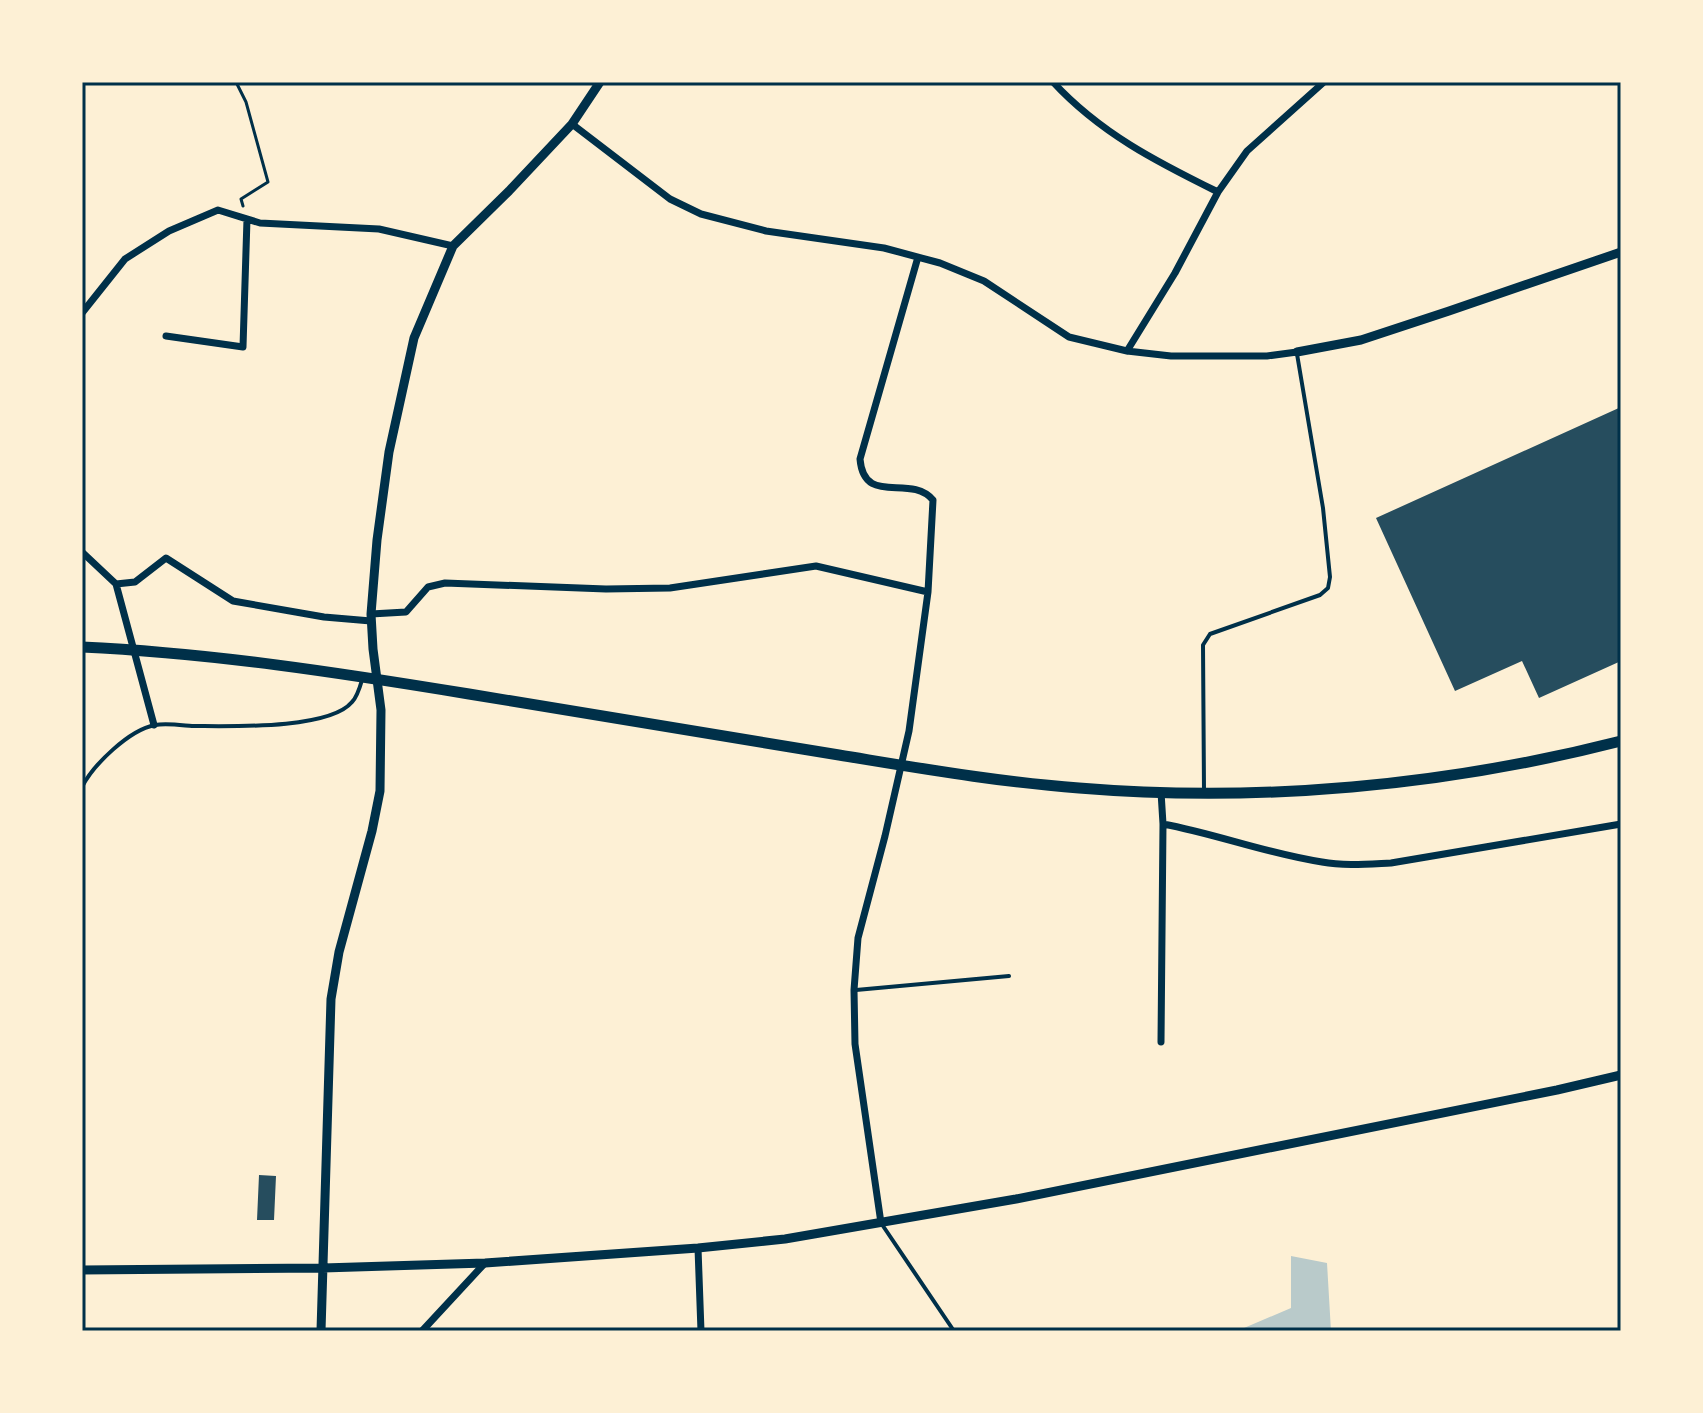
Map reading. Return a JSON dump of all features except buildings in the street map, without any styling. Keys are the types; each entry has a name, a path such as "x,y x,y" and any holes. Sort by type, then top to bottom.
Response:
{"main road":[{"path":"82,647 206,656 378,679 902,765 1045,785 1161,792 1264,793 1478,771 1621,741"}],"street":[{"path":"321,1331 331,999 339,952 380,791 381,710 371,618 377,540 389,452 414,338 453,246 572,124 600,82"},
{"path":"1053,82 1109,132 1218,192"},
{"path":"1127,351 1175,273 1218,192 1247,151 1324,82"},
{"path":"572,124 670,199 701,214 766,231 884,248 940,263 984,281 1069,337 1127,351 1171,356 1267,356 1361,340 1621,252"},
{"path":"82,313 125,259 169,231 218,210 260,223 379,229 453,246"},
{"path":"166,336 243,347 247,219"},
{"path":"881,1223 855,1044 854,990 858,938 909,731 928,592 933,500 926,491 880,488 868,480 861,470 860,459 918,257"},
{"path":"82,552 116,584 154,725"},
{"path":"116,584 135,582 166,558 233,601 324,617 371,618 406,612 428,587 445,583 606,589 670,588 816,566 928,592"},
{"path":"1161,792 1161,1042"},
{"path":"1163,824 1325,863 1363,864 1391,863 1621,824"},
{"path":"82,1270 485,1263 785,1239 1016,1199 1621,1075"},
{"path":"698,1248 701,1331"},
{"path":"422,1331 485,1263"}],"lane":[{"path":"1204,793 1203,645 1210,634 1320,595 1328,588 1330,577 1323,508 1297,352"},
{"path":"82,787 89,774 121,741 154,725 233,726 318,720 334,715 353,702 364,677"},
{"path":"854,990 1009,976"},
{"path":"881,1223 954,1331"}],"path":[{"path":"236,82 246,102 268,182 241,199 247,219"}],"shaded area":[{"path":"1291,1256 1327,1263 1331,1331 1237,1331 1291,1308"}]}
